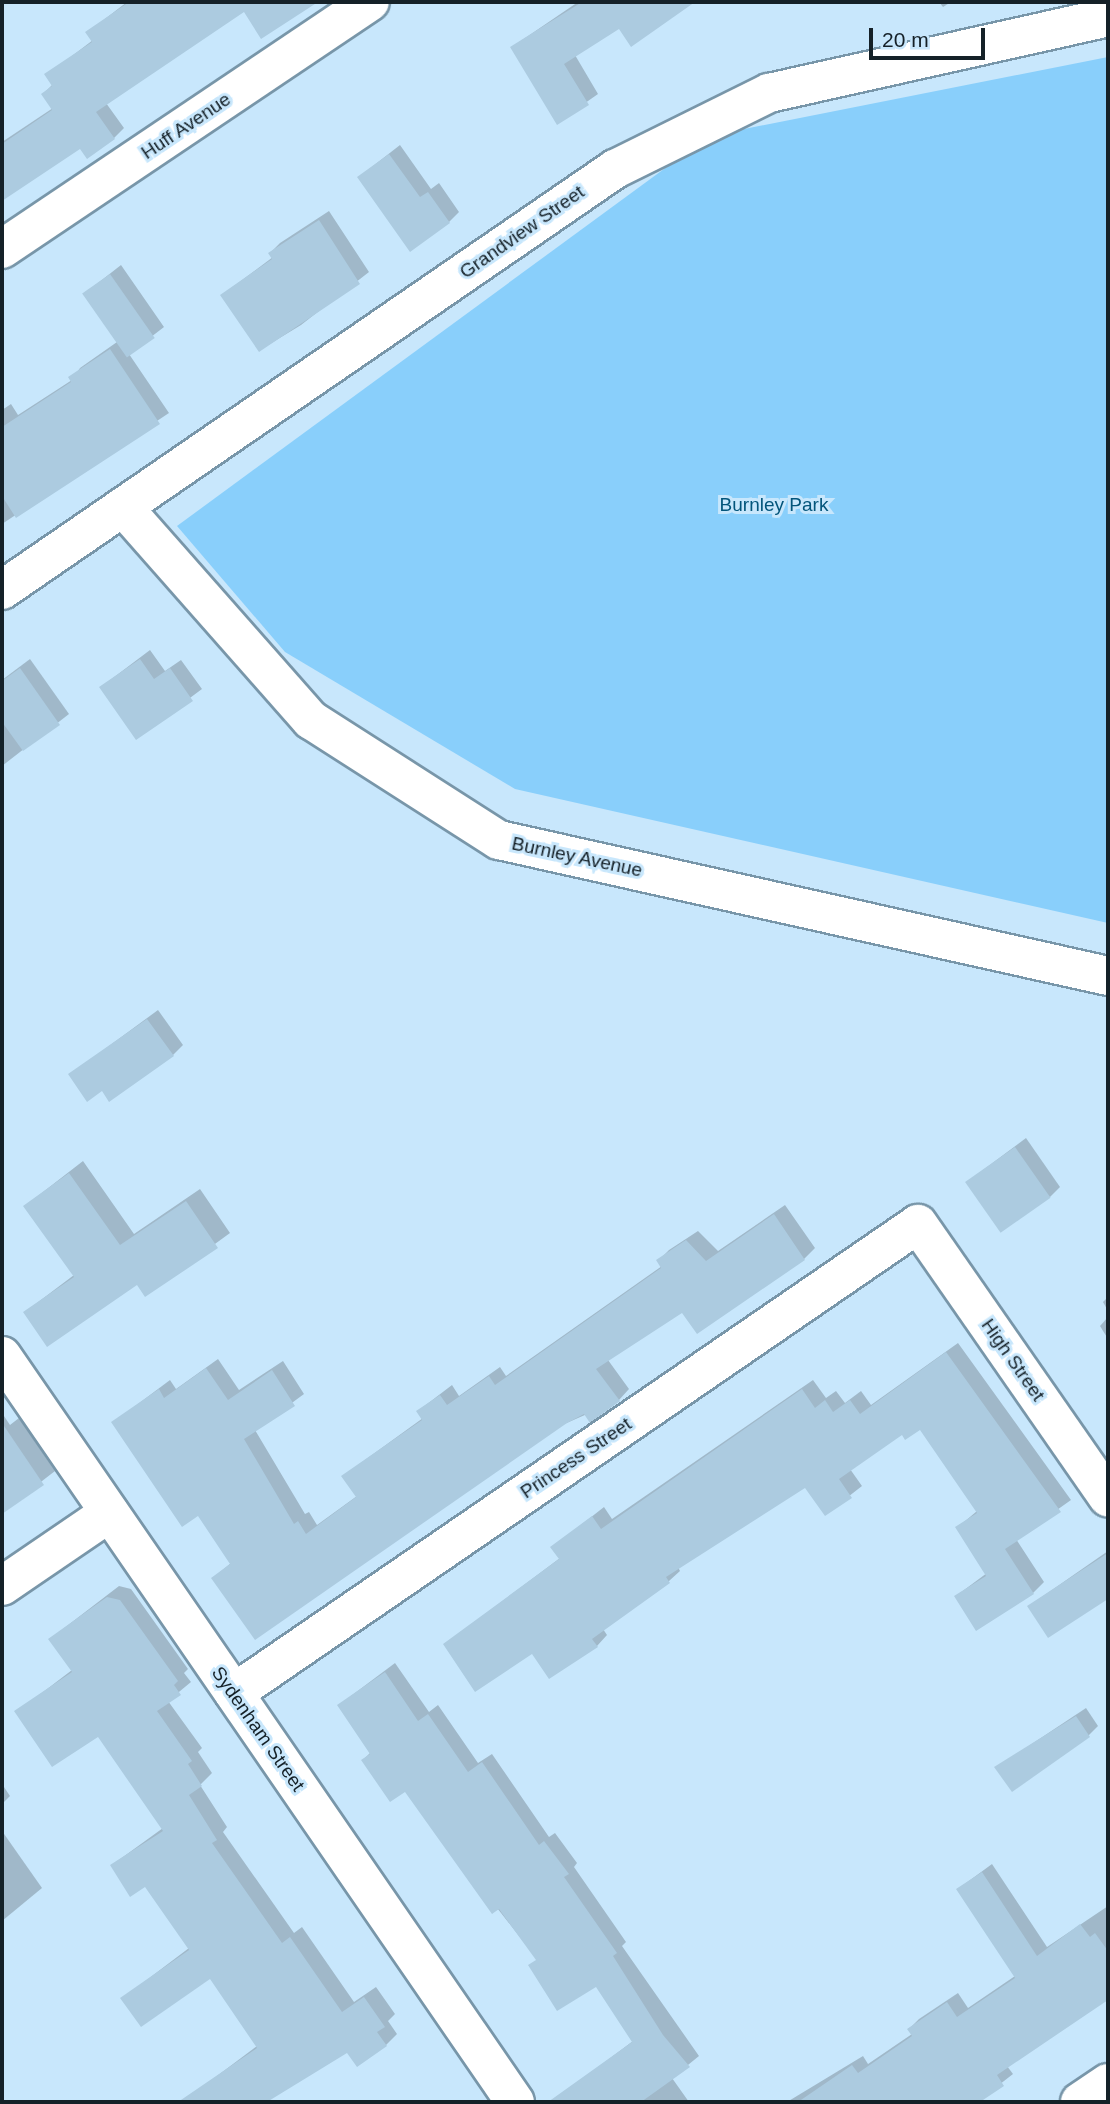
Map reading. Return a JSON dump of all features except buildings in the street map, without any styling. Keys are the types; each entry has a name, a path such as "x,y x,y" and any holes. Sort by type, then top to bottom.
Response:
{"street":[{"name":"Huff Avenue","path":"2,249 370,2"},
{"name":"Grandview Street","path":"2,590 626,163 769,93 1108,17"},
{"name":"Burnley Avenue","path":"123,507 311,720 499,840 1108,976"},
{"name":"High Street","path":"918,1224 1108,1497"},
{"name":"Princess Street","path":"233,1693 918,1224"},
{"name":"Sydenham Street","path":"2,1356 515,2102"},
{"path":"2,1586 109,1513"},
{"path":"1080,2102 1108,2083"}],"green space":[{"name":"Burnley Park","path":"1108,57 1108,923 515,789 285,652 177,526 709,136"}]}
